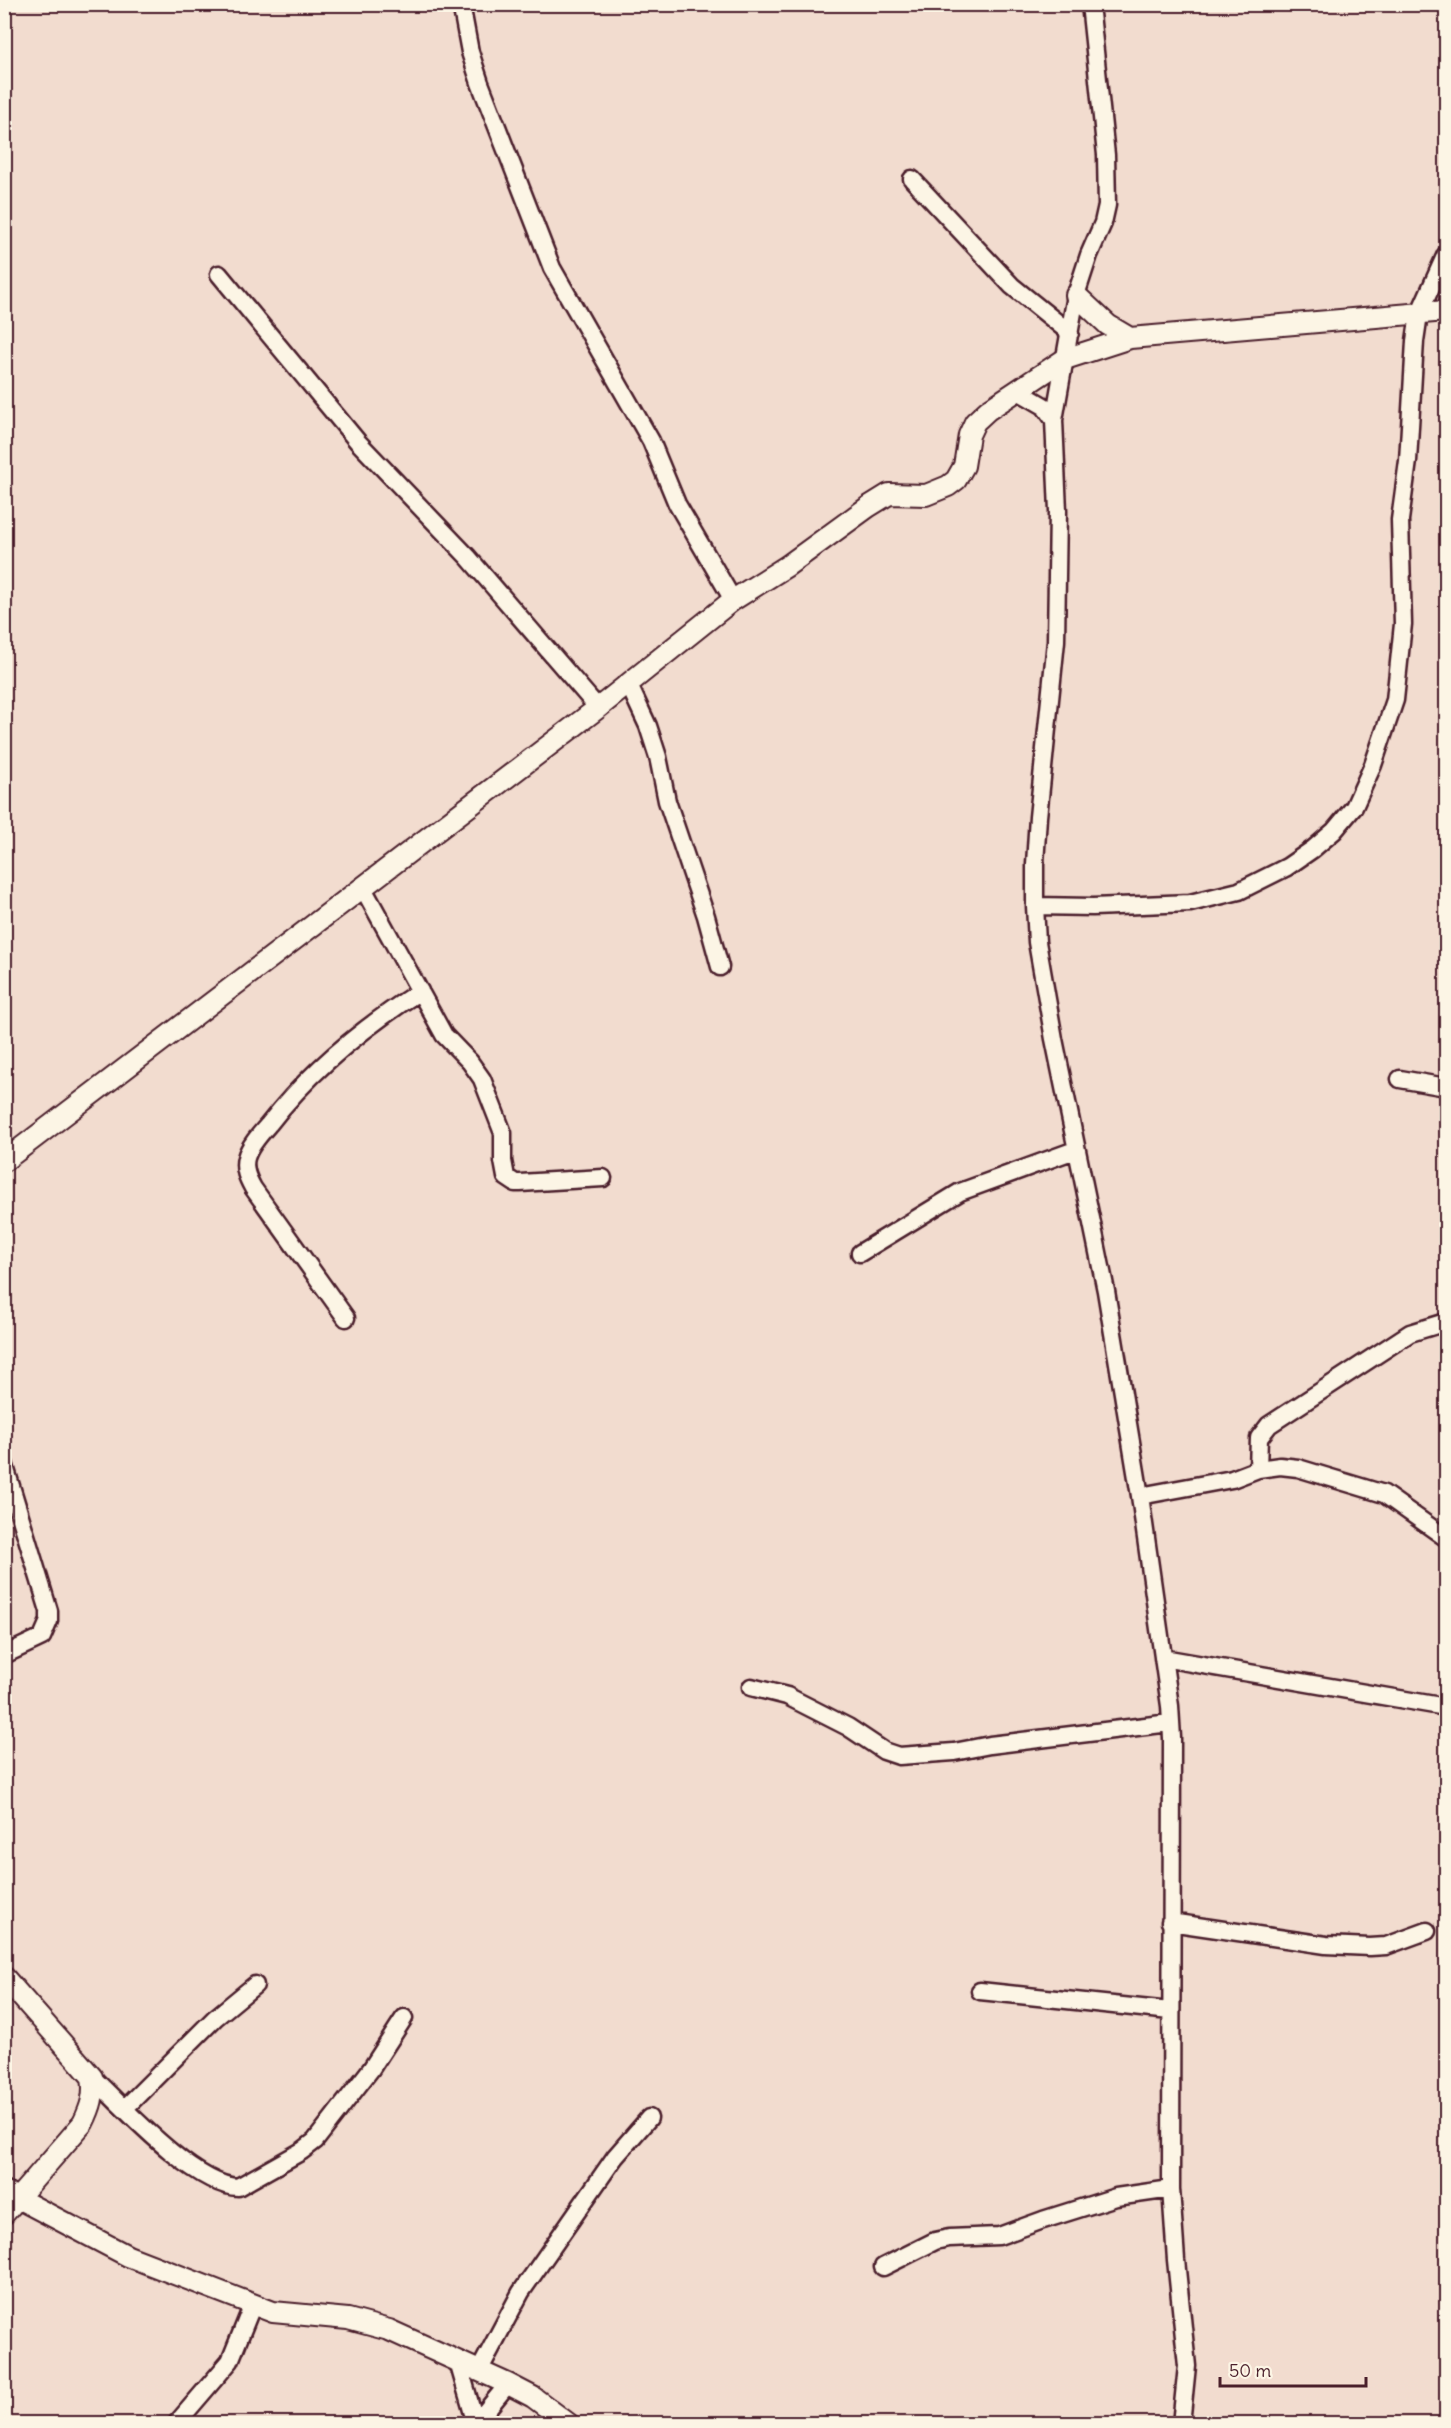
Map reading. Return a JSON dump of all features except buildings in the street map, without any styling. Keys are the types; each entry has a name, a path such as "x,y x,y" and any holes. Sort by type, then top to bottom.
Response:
{"street":[{"path":"461,4 470,52 480,83 552,268 651,441 677,504 733,600"},
{"path":"1090,4 1106,155 1107,205 1076,295 1054,420 1058,511 1056,641 1038,817 1035,906 1037,942 1046,994 1075,1150 1106,1291 1140,1496 1170,1723 1171,2189 1187,2366 1181,2424"},
{"path":"912,179 1012,286 1070,333"},
{"path":"1445,258 1443,273 1446,281"},
{"path":"1035,906 1093,908 1190,903 1239,891 1287,867 1313,849 1334,831 1354,807 1373,765 1395,700 1403,624 1400,520 1408,461 1419,314 1445,258"},
{"path":"219,274 358,442 468,557 598,708"},
{"path":"1076,295 1108,325 1130,338"},
{"path":"4,1161 598,708 733,600 787,566 868,507 890,494 926,495 956,480 964,466 969,435 975,422 988,410 1065,359 1130,338 1446,311"},
{"path":"1018,391 1044,406 1054,420"},
{"path":"628,683 648,726 658,757 667,801 706,916 720,967"},
{"path":"363,888 444,1035 470,1062 482,1079 502,1133 506,1177 515,1183 603,1178"},
{"path":"346,1318 253,1188 245,1173 246,1158 281,1108 326,1064 381,1016 420,991"},
{"path":"1400,1079 1446,1088"},
{"path":"860,1253 960,1192 1075,1150"},
{"path":"1258,1469 1259,1438 1269,1425 1410,1333 1446,1322"},
{"path":"4,1462 49,1611 49,1621 42,1637 4,1655"},
{"path":"1140,1496 1232,1479 1258,1469 1280,1466 1298,1468 1372,1488 1446,1538"},
{"path":"1163,1658 1446,1707"},
{"path":"751,1687 787,1696 848,1726 884,1751 899,1756 954,1752 990,1745 1170,1723"},
{"path":"1170,1922 1314,1944 1370,1947 1386,1946 1427,1930"},
{"path":"4,1977 92,2077 186,2164 227,2187 238,2187 302,2151 315,2141 371,2068 404,2018"},
{"path":"125,2108 215,2018 255,1985"},
{"path":"980,1991 1170,2011"},
{"path":"4,2214 12,2195 83,2123 94,2090 92,2077"},
{"path":"479,2371 527,2283 615,2157 649,2118"},
{"path":"884,2266 935,2241 949,2238 999,2236 1116,2197 1171,2189"},
{"path":"12,2195 128,2256 273,2312 364,2322 389,2330 533,2397 569,2424"},
{"path":"176,2424 230,2361 254,2304"},
{"path":"458,2362 477,2423"},
{"path":"477,2423 508,2384"}]}
